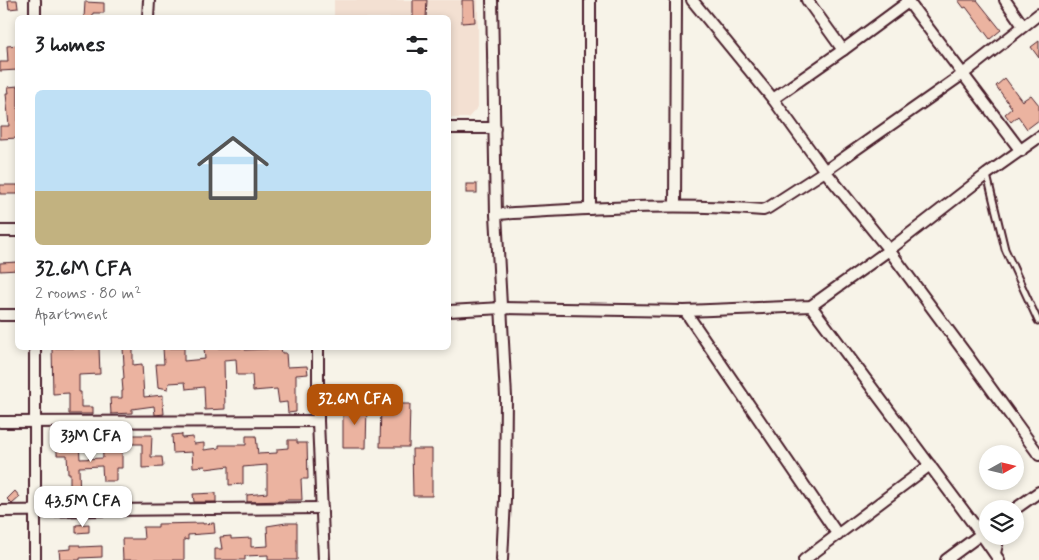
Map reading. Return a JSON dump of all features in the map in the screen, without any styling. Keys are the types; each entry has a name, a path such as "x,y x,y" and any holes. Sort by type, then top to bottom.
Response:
{"street":[{"path":"35,0 35,15"},
{"path":"148,15 149,0"},
{"path":"492,0 496,214 506,397 505,499 502,560"},
{"path":"590,0 590,209"},
{"path":"675,206 676,0"},
{"path":"692,0 773,99 825,171 889,250 1039,455"},
{"path":"807,0 843,50"},
{"path":"1004,0 1023,26"},
{"path":"773,99 908,1 1021,151"},
{"path":"496,214 675,206 763,210 825,171 963,74 1039,14"},
{"path":"451,128 495,128"},
{"path":"451,311 502,308 685,311 811,306 1039,137"},
{"path":"0,231 15,231"},
{"path":"811,306 930,465 979,525"},
{"path":"685,311 838,535"},
{"path":"0,315 15,315"},
{"path":"35,350 35,560"},
{"path":"318,350 318,420 324,560"},
{"path":"0,422 318,420"},
{"path":"804,560 930,465"},
{"path":"1024,503 1039,492"},
{"path":"0,511 322,508"},
{"path":"946,560 979,535"}],"lane":[{"path":"987,174 1005,249 1038,321"}],"shaded area":[{"path":"334,0 478,0 478,107 468,118 451,118 451,15 334,15"}],"building":[{"path":"8,0 17,0 18,8 9,9"},
{"path":"413,0 427,0 426,15 413,15"},
{"path":"462,0 474,0 475,22 462,23"},
{"path":"958,0 977,0 1001,30 990,39 966,7 964,8"},
{"path":"85,2 104,3 104,13 84,15"},
{"path":"1039,41 1039,58 1031,47"},
{"path":"15,45 15,70 0,71 0,62 8,62 7,46"},
{"path":"1005,78 1022,101 1031,95 1039,105 1039,120 1027,129 1018,116 1011,122 1005,114 1012,108 996,86"},
{"path":"15,86 15,138 0,139 0,126 9,126 6,93 9,93 8,87"},
{"path":"466,184 477,184 477,193 466,193"},
{"path":"0,185 15,185 15,194 0,194"},
{"path":"15,262 15,270 0,271 0,263"},
{"path":"52,350 99,350 100,374 79,375 81,407 93,407 93,414 69,414 69,393 53,394"},
{"path":"123,350 133,350 133,365 142,364 144,397 163,395 164,414 155,415 154,406 132,409 132,413 111,414 110,398 122,398"},
{"path":"163,350 184,350 184,361 205,359 204,350 281,350 282,353 286,353 287,367 307,366 308,374 296,375 296,412 288,413 287,402 279,403 277,389 253,391 252,375 237,375 236,359 224,360 225,409 205,410 204,387 186,389 185,382 169,383 168,389 158,387 156,364 164,364"},
{"path":"381,404 410,404 409,447 380,447"},
{"path":"343,405 367,405 366,448 343,448"},
{"path":"182,434 182,438 193,437 194,444 204,443 204,450 219,448 219,445 246,445 246,436 256,436 258,454 277,453 277,449 288,448 288,440 297,440 297,443 307,443 308,479 301,479 302,500 247,502 247,495 267,493 267,465 243,467 243,484 229,485 229,466 206,469 205,466 193,467 192,452 173,453 172,435"},
{"path":"111,435 112,442 122,441 122,468 116,468 116,481 103,481 102,466 79,467 80,502 70,503 70,473 68,473 67,455 57,455 57,444 79,442 80,459 103,458 102,436"},
{"path":"132,435 152,435 151,457 162,457 163,467 142,468 142,444 133,444"},
{"path":"412,449 432,449 432,496 413,496"},
{"path":"15,491 20,497 12,504 7,499"},
{"path":"216,493 216,502 194,502 193,494"},
{"path":"214,523 215,533 188,535 188,540 184,539 184,560 123,560 122,539 144,539 143,527 158,527 158,524"},
{"path":"297,523 297,560 268,560 268,555 245,556 245,560 215,560 215,549 222,549 220,537 231,536 231,539 251,538 251,547 268,546 267,526"},
{"path":"89,524 89,532 76,533 76,525"},
{"path":"71,545 80,545 80,547 102,546 102,557 60,560 59,550 71,549"}]}
